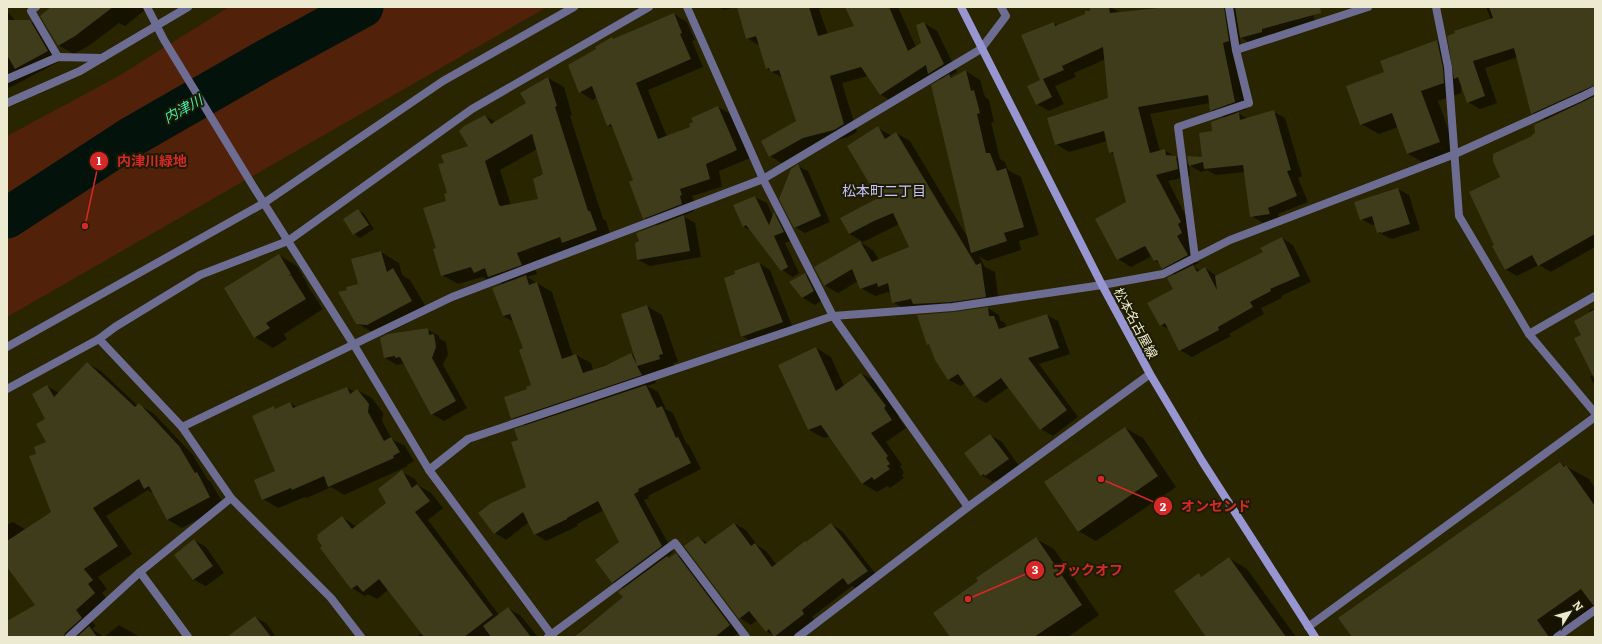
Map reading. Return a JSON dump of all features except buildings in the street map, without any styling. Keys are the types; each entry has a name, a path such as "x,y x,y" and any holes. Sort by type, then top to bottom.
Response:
{"main road":[{"name":"松本名古屋線","path":"961,7 1102,285 1150,374 1202,461 1315,637"}],"street":[{"path":"36,7 31,11 58,57"},
{"path":"147,7 164,40 253,186 354,345 429,470 550,636 675,543 746,637"},
{"path":"7,103 80,71 188,7"},
{"path":"7,347 264,203 443,81 574,7"},
{"path":"7,389 99,339 115,327 200,275 288,241 472,108 649,7"},
{"path":"687,7 763,179 833,316 968,507"},
{"path":"182,427 452,297 763,179 981,49 1006,16 1002,7"},
{"path":"1195,258 1178,126 1249,103 1236,50 1229,7"},
{"path":"1236,50 1368,7"},
{"path":"1436,7 1448,67 1459,216 1528,334 1595,413"},
{"path":"7,79 58,57 102,58"},
{"path":"429,470 468,439 833,316 954,307 1102,285 1163,274 1230,240 1455,154 1581,98 1595,90"},
{"path":"1528,334 1595,296"},
{"path":"99,339 182,427 231,498 331,598 361,637"},
{"path":"798,637 968,507 1150,374"},
{"path":"1308,627 1595,417"},
{"path":"69,637 140,572 231,498"},
{"path":"140,572 188,637"},
{"path":"1557,637 1595,610"}],"shaded area":[{"path":"229,7 547,7 7,317 7,136 117,77"}],"waterway":[{"name":"内津川","path":"7,218 133,136 262,62 363,7"}],"place":[{"name":"内津川緑地","path":"85,226"},
{"name":"オンセンド","path":"1101,479"},
{"name":"ブックオフ","path":"968,599"}],"district":[{"name":"松本町二丁目","path":"884,191"}]}
